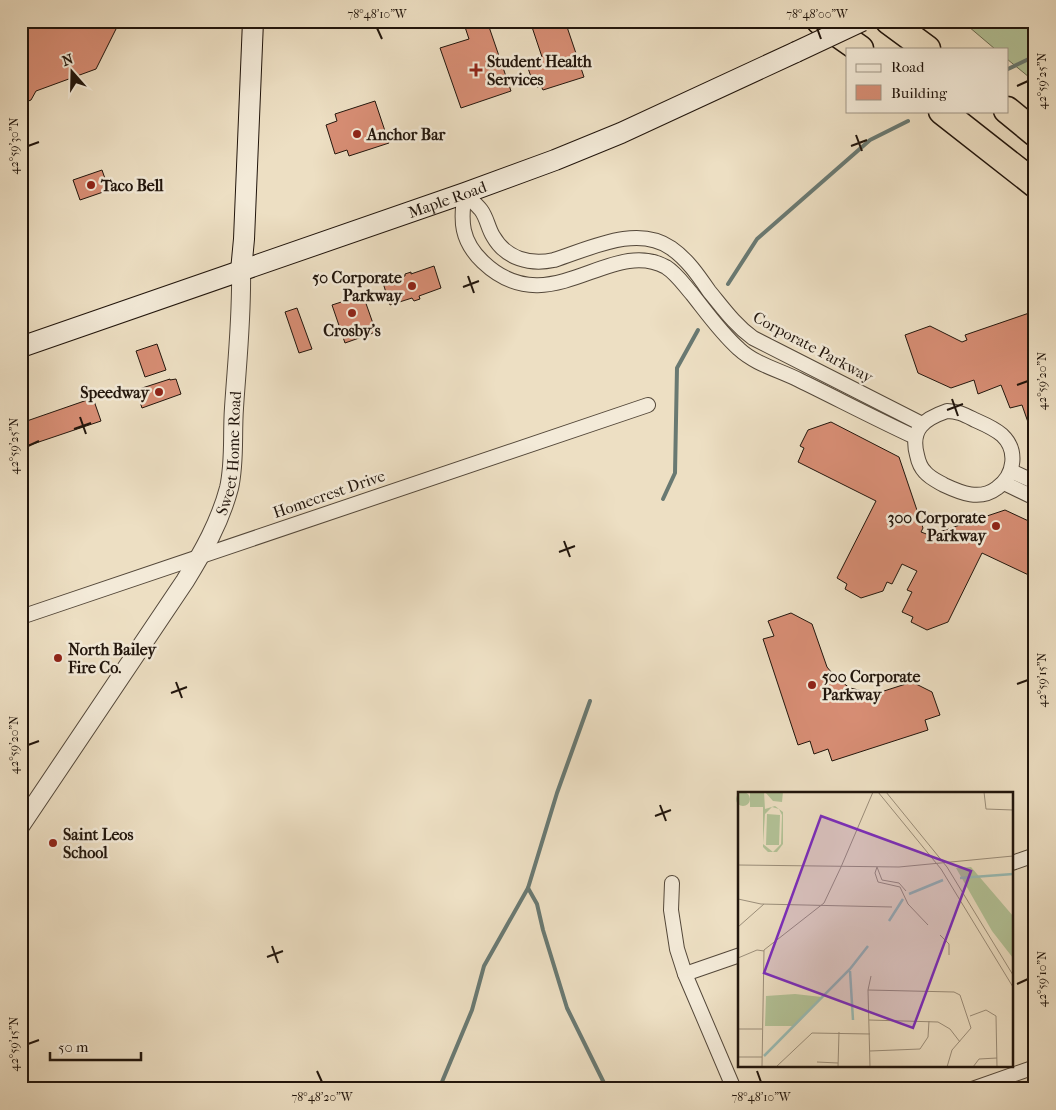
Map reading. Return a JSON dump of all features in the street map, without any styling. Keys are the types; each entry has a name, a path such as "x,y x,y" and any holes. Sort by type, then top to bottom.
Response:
{"highway":[{"path":"820,21 859,48"},
{"path":"889,21 926,48"},
{"path":"1008,111 1035,133"},
{"path":"943,112 1035,184"}],"main road":[{"name":"Sweet Home Road","path":"241,271 253,21"},
{"name":"Maple Road","path":"21,347 464,193 621,133 862,21"}],"street":[{"name":"Corporate Parkway","path":"464,193 482,211 493,236 501,247 524,261 543,262 554,260 625,238 650,240 670,247 682,257 740,329 753,338 922,424"},
{"path":"464,193 462,214 464,235 472,250 491,270 506,278 534,286 551,284 626,261 655,262 667,268 678,277 727,338 740,350 755,360 798,379 915,437"},
{"name":"Sweet Home Road","path":"21,825 210,540 221,512 232,471 241,271"},
{"path":"698,302 711,293"},
{"name":"Homecrest Drive","path":"21,617 648,405"},
{"path":"947,411 957,411 995,429 1003,436 1010,447 1013,457 1007,477 994,491 971,495 962,494 934,480 925,472 918,460 915,448 915,437 922,424 933,416 947,411"},
{"path":"1007,477 1035,482"},
{"path":"1007,477 1035,498"},
{"path":"1014,862 1035,856"},
{"path":"672,883 671,910 677,949 685,974 734,1089"},
{"path":"685,974 738,957"},
{"path":"972,1089 1035,1068"}],"green space":[{"path":"962,21 1035,21 1035,82 1008,60 1008,48 994,48"}],"building":[{"path":"43,21 113,21 116,29 96,69 36,91 31,100 21,104 21,29"},
{"name":"Student Health Services","path":"463,21 487,21 511,91 461,108 440,48 469,39"},
{"path":"530,21 565,21 584,77 543,90 541,86 537,87 526,62 542,57"},
{"name":"Anchor Bar","path":"375,101 389,143 349,156 347,150 335,154 326,125 337,121 335,114"},
{"name":"Taco Bell","path":"102,170 109,190 80,200 73,180"},
{"name":"50 Corporate Parkway","path":"434,266 441,288 419,296 420,299 414,301 412,298 390,305 383,283 405,276 405,274 411,272 411,274"},
{"name":"Crosby's","path":"363,295 376,332 345,343 332,305"},
{"name":"Crosby's","path":"297,308 312,349 299,353 285,312"},
{"path":"1035,311 1035,430 1030,428 1022,405 1010,408 1001,385 978,394 974,380 951,388 918,373 905,335 930,326 962,342 967,340 965,335"},
{"name":"Speedway","path":"157,344 166,370 145,377 136,351"},
{"name":"Speedway","path":"170,379 176,379 181,394 142,408 136,390"},
{"path":"93,398 101,421 21,448 21,423"},
{"name":"300 Corporate Parkway","path":"831,422 899,457 923,528 921,532 937,538 939,532 1005,510 1035,524 1035,578 982,553 948,622 927,630 911,622 913,617 902,612 912,592 907,590 917,571 902,564 892,584 887,582 883,591 861,598 845,589 847,584 837,578 876,501 798,462 804,448 800,446 808,430"},
{"name":"500 Corporate Parkway","path":"791,613 812,624 827,667 836,678 850,688 867,692 884,691 912,682 932,692 940,715 925,720 928,730 832,761 828,749 814,754 810,741 798,745 763,639 774,636 768,621"}],"waterway":[{"path":"1008,69 1035,56"},
{"path":"728,284 757,239 870,140 908,121"},
{"path":"663,499 675,473 677,368 698,330"},
{"path":"439,1089 472,1010 484,966 528,888 557,793 590,701"},
{"path":"528,888 537,904 567,1008 607,1089"}],"place":[{"name":"Student Health Services","path":"476,70"},
{"name":"Anchor Bar","path":"357,134"},
{"name":"Taco Bell","path":"91,185"},
{"name":"50 Corporate Parkway","path":"412,286"},
{"name":"Crosby's","path":"352,313"},
{"name":"Speedway","path":"159,392"},
{"name":"300 Corporate Parkway","path":"996,526"},
{"name":"North Bailey Fire Co.","path":"58,658"},
{"name":"500 Corporate Parkway","path":"812,685"},
{"name":"Saint Leos School","path":"53,843"}]}
